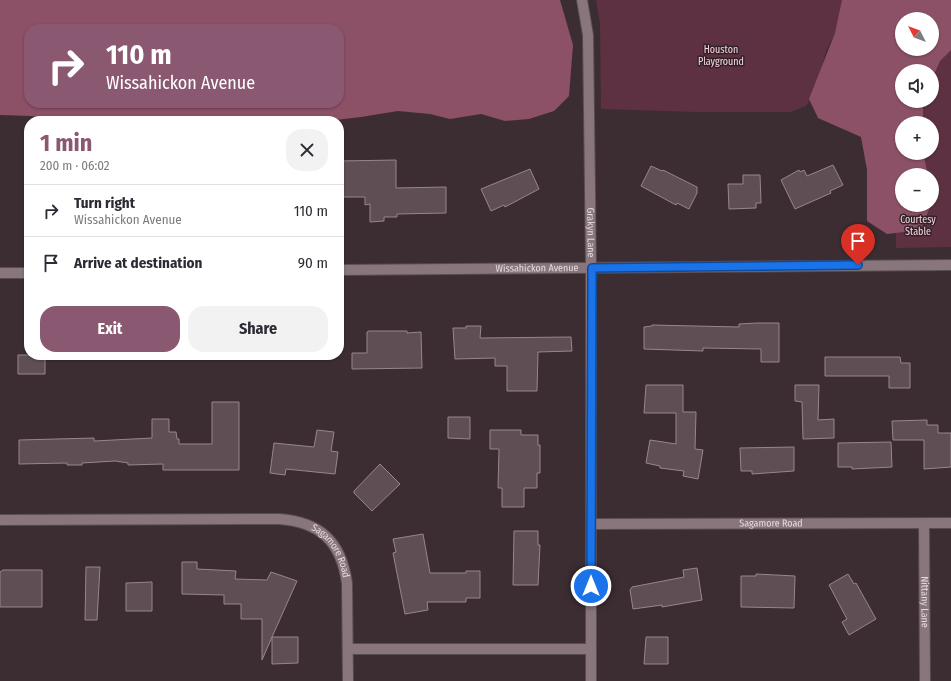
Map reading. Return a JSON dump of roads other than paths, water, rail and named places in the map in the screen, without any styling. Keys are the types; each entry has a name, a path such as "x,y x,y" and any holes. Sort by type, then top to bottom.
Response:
{"street":[{"name":"Grakyn Lane","path":"582,0 588,35 592,268 591,681"},
{"name":"Wissahickon Avenue","path":"344,270 951,265"},
{"path":"0,273 24,273"},
{"name":"Sagamore Road","path":"0,520 278,519 295,520 309,524 331,541 339,552 345,567 347,583 348,681"},
{"name":"Sagamore Road","path":"591,524 951,523"},
{"name":"Nittany Lane","path":"924,524 925,681"},
{"path":"348,649 591,649"}],"park label":[{"name":"Houston Playground","path":"721,56"},
{"name":"Courtesy Stable","path":"918,226"}]}
